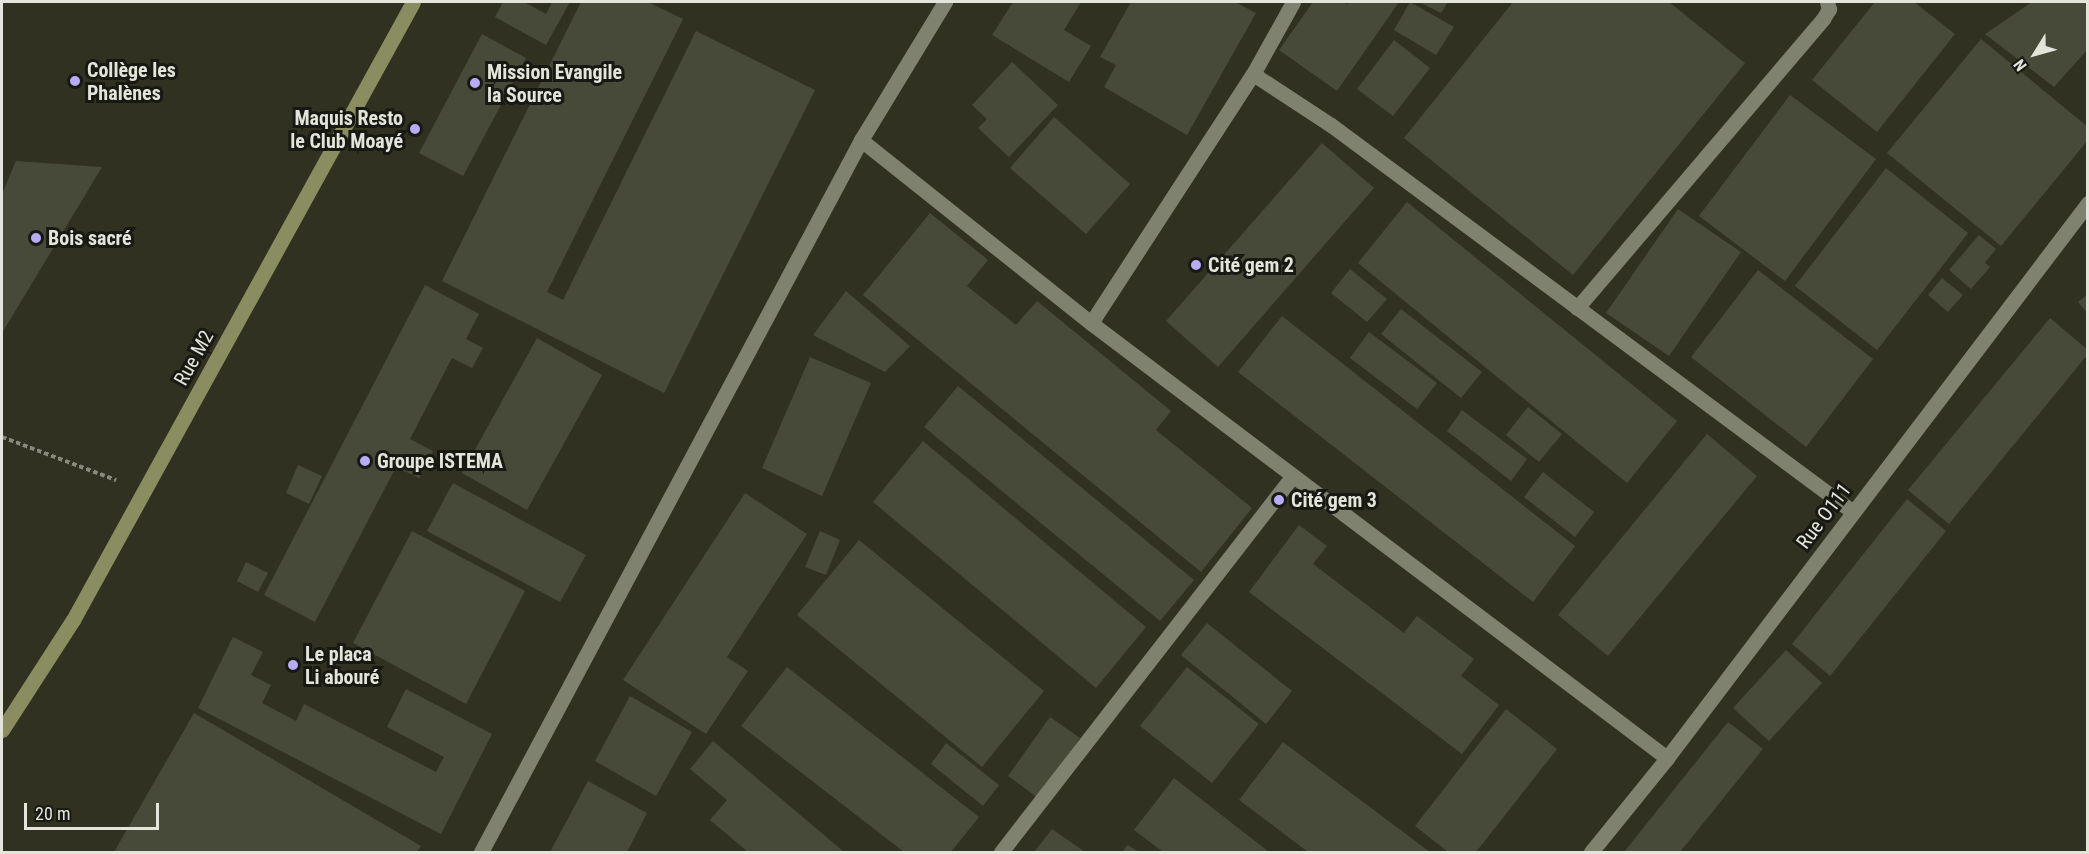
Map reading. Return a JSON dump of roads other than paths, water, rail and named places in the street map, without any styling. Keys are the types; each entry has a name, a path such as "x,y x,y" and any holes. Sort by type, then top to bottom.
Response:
{"main road":[{"name":"Rue M2","path":"2,730 73,620 413,2"}],"street":[{"path":"482,852 861,140 945,2"},
{"path":"1092,323 1253,74 1293,2"},
{"path":"1577,308 1823,19 1829,9 1827,2"},
{"path":"1253,74 1331,125 1853,512"},
{"path":"861,140 1092,323 1667,758"},
{"name":"Rue O111","path":"1591,852 1667,758 2088,203"},
{"path":"1001,852 1293,476"}],"place":[{"name":"Collège les Phalènes","path":"75,81"},
{"name":"Mission Evangile la Source","path":"475,83"},
{"name":"Maquis Resto le Club Moayé","path":"415,129"},
{"name":"Bois sacré","path":"36,238"},
{"name":"Cité gem 2","path":"1196,265"},
{"name":"Groupe ISTEMA","path":"365,461"},
{"name":"Cité gem 3","path":"1279,500"},
{"name":"Le placa Li abouré","path":"293,665"}]}
